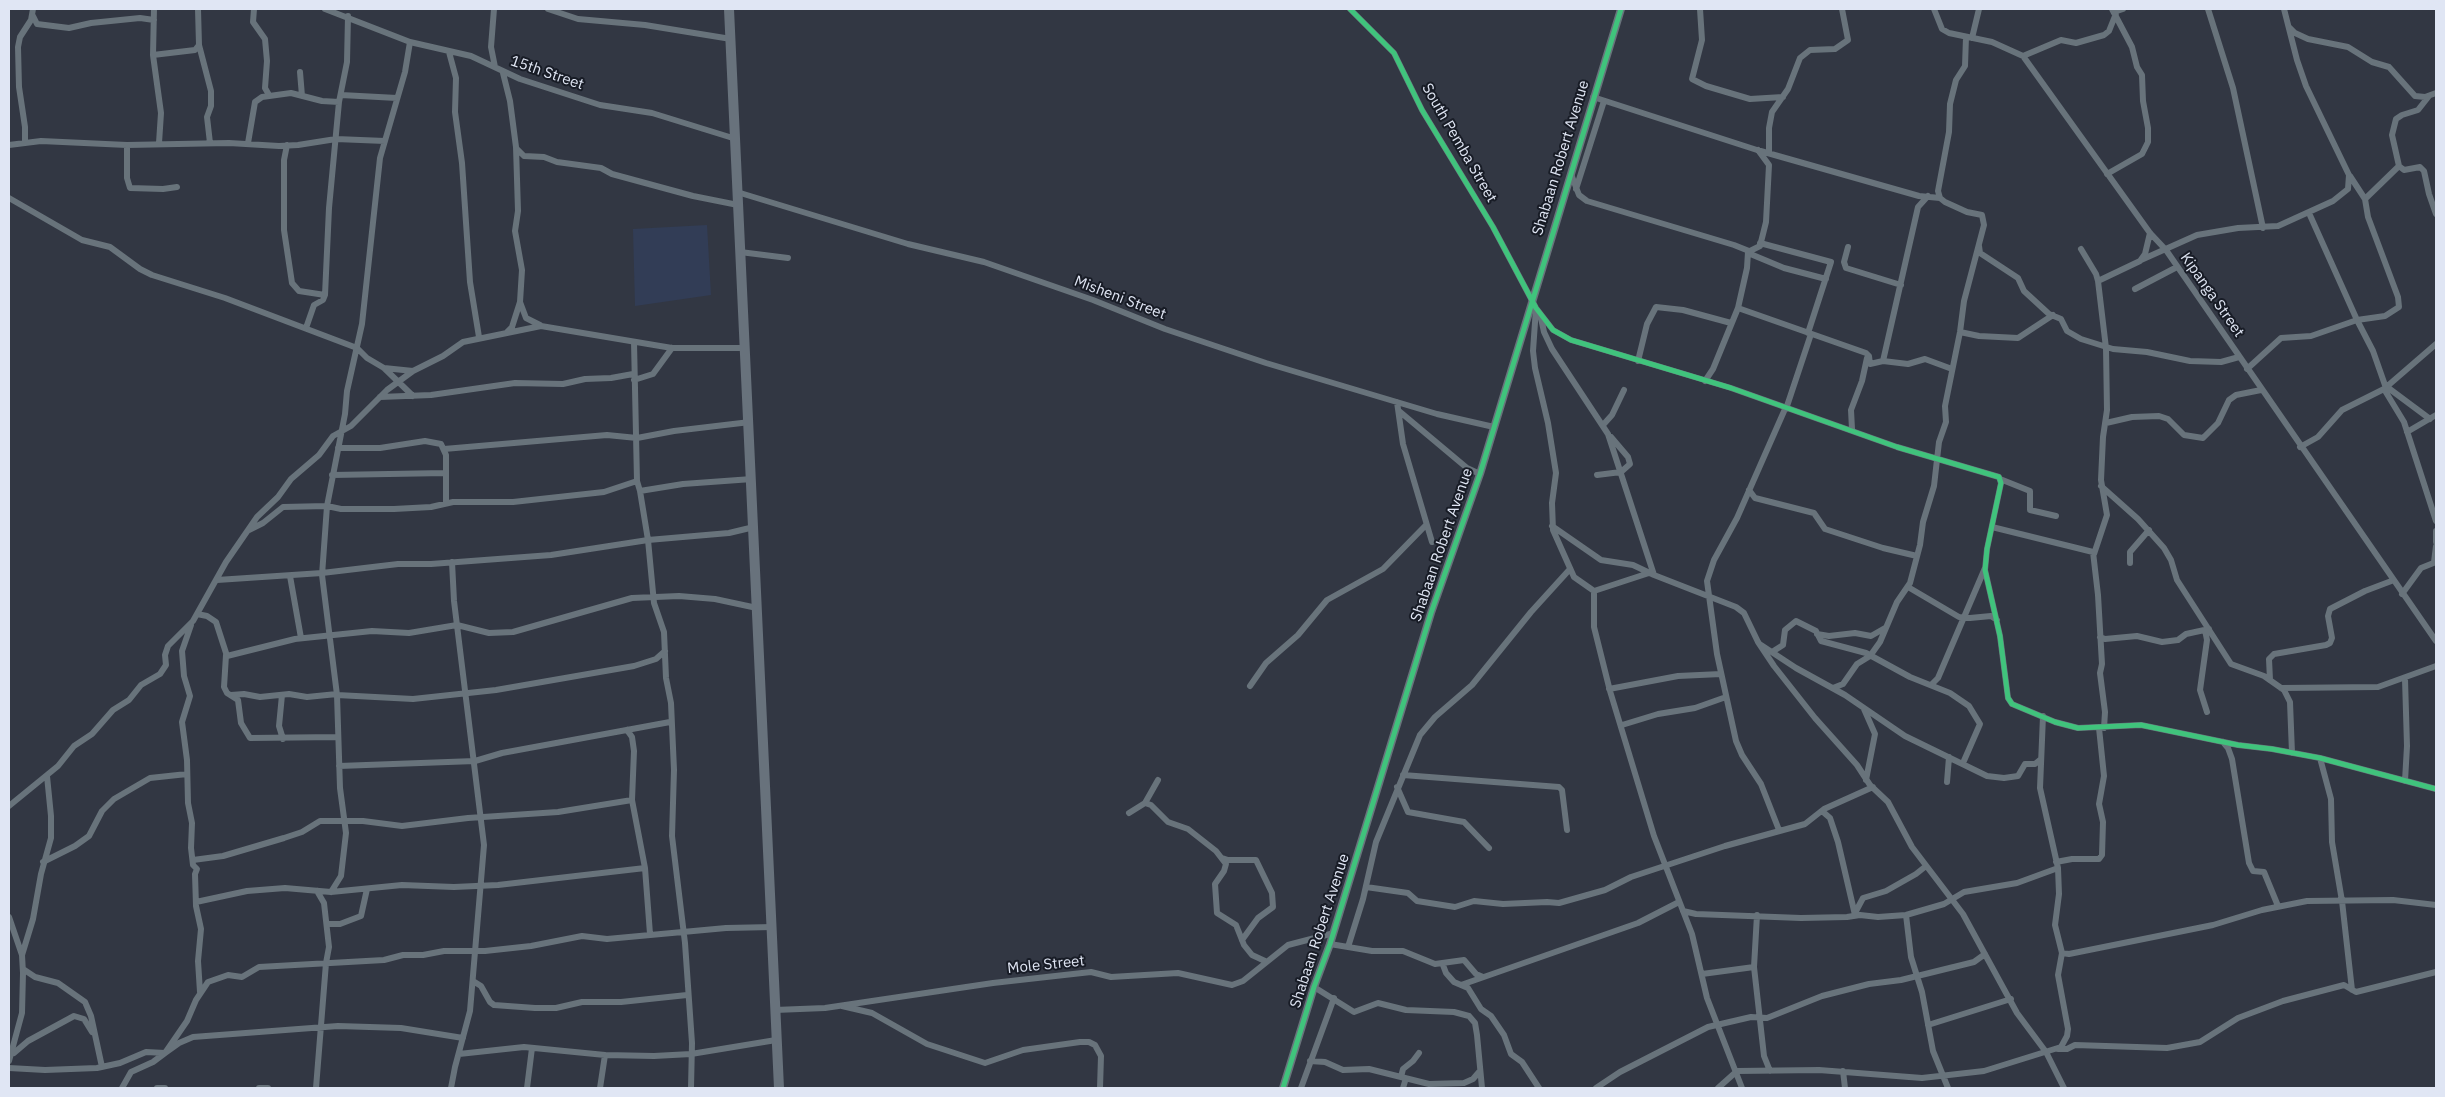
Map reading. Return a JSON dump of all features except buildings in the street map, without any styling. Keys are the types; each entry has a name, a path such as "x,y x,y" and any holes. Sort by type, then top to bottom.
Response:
{"highway":[{"path":"729,9 750,422 779,1088"}],"street":[{"path":"154,9 153,55 161,113 159,143"},
{"path":"198,9 199,45 211,91 207,118 210,143"},
{"path":"254,9 253,22 265,39 267,61 265,83 269,95"},
{"name":"15th Street","path":"325,9 336,10 410,42 471,56 504,73 600,105 652,113 736,139"},
{"path":"494,9 491,47 495,67"},
{"path":"548,9 578,19 646,25 731,39"},
{"name":"South Pemba Street","path":"1350,9 1387,45 1397,58 1422,110 1493,227 1538,311"},
{"name":"Shabaan Robert Avenue","path":"1284,1088 1314,987 1334,933 1431,613 1480,474 1621,9"},
{"path":"1700,9 1702,40 1692,79 1706,86 1750,99 1783,97"},
{"path":"1769,152 1770,117 1773,109 1783,97 1803,54 1810,50 1835,49 1847,42 1842,9"},
{"path":"1934,9 1942,29 1956,35 1992,42 2023,56 2061,40 2076,43 2104,35 2108,31 2118,10 2124,9"},
{"path":"1940,198 1938,186 1948,132 1950,104 1956,80 1965,66 1969,37 1978,9"},
{"path":"2107,174 2142,154 2148,142 2148,128 2143,101 2143,78 2136,66 2132,47 2112,9"},
{"path":"2208,9 2233,88 2264,228"},
{"path":"2247,369 2281,338 2311,336 2356,320 2378,318 2399,307 2398,297 2368,216 2365,199 2349,175 2306,86 2284,9"},
{"path":"33,12 37,24 69,28 91,23 140,18 154,20"},
{"path":"25,143 25,127 18,87 18,47 20,37 33,12"},
{"path":"306,328 314,305 323,300 325,295 329,208 340,99 347,62 348,16"},
{"path":"2288,26 2295,33 2308,39 2352,49 2372,62 2393,70 2412,94 2417,97 2436,93"},
{"path":"331,892 341,876 346,833 339,766 337,695 322,573 327,506 342,431 347,391 362,324 380,158 398,98 410,42"},
{"path":"153,55 192,52 199,45"},
{"path":"449,52 456,78 455,112 461,156 470,282 479,337"},
{"name":"Kipanga Street","path":"2023,56 2150,233 2166,250 2260,390 2436,641"},
{"path":"300,72 302,96"},
{"path":"504,73 516,147 518,211 515,231 522,270 520,302 512,327 507,332"},
{"path":"248,143 255,102 269,95 291,93 302,96 340,99 398,98"},
{"path":"2429,96 2418,110 2396,119 2392,135 2399,166 2404,170 2420,167 2424,171 2436,214"},
{"path":"1593,97 1757,150 1919,196 1940,198 1967,212 1983,215 1982,238 1978,245 1964,301 1960,332 1945,406 1946,422 1940,437 1938,458 1917,556 1908,587 1896,602 1880,642 1870,656 1857,664 1843,684 1833,688"},
{"path":"1576,189 1604,101"},
{"path":"9,145 41,141 127,145 159,143 287,145 336,139 384,141"},
{"path":"127,145 127,178 130,188 163,189 177,187"},
{"path":"287,145 284,160 284,230 292,283 299,291 325,295"},
{"path":"516,147 524,156 544,157 557,162 601,168 612,174 693,196 738,205"},
{"path":"1748,252 1760,244 1766,220 1769,167 1757,150"},
{"path":"2365,199 2399,166"},
{"path":"1570,173 1579,195 1587,201 1734,244 1784,268 1826,279"},
{"path":"2098,281 2197,235 2238,228 2278,226 2309,213 2345,192 2350,184 2349,175"},
{"name":"Misheni Street","path":"737,192 908,244 984,262 1093,300 1201,342 1397,402 1494,427"},
{"path":"1883,361 1918,207 1928,196"},
{"path":"9,198 82,240 110,247 140,269 152,275 216,295 357,348 367,358 384,368 414,396"},
{"path":"2309,213 2356,320 2373,351 2386,388 2401,416 2436,521"},
{"path":"2141,260 2150,233"},
{"path":"1760,244 1829,261 1831,266 1786,409 1708,575 1708,596 1721,674 1736,741 1742,755 1761,784 1779,830"},
{"path":"1978,245 1980,253 2018,278 2024,291 2053,315 2061,319 2067,331 2071,334 2106,348 2212,363 2239,357"},
{"path":"1848,247 1844,262 1846,268 1901,285"},
{"path":"1683,911 1696,914 1801,918 1855,914 1878,917 1906,916 1952,900 1964,892 2017,883 2072,859 2099,858 2102,856 2103,822 2099,804 2104,776 2102,728 2105,706 2100,677 2102,664 2094,554 2098,536 2107,515 2107,503 2101,486 2103,436 2106,423 2106,348 2098,281 2081,249"},
{"path":"740,252 788,258"},
{"path":"1705,381 1713,369 1738,308 1747,268 1748,252"},
{"path":"2135,289 2177,266"},
{"path":"520,302 526,318 541,326 672,348 746,348"},
{"path":"1638,361 1647,324 1656,307 1682,310 1731,323"},
{"path":"1738,308 1784,322 1868,355"},
{"path":"1538,311 1548,326 1559,334 2000,479 2030,491 2030,510 2056,516"},
{"path":"1538,311 1544,332 1552,349 1604,425 1608,434 1652,574"},
{"path":"1538,311 1534,342 1535,368 1548,423 1556,473 1552,526 1570,569 1580,582 1594,591 1652,574"},
{"path":"1960,332 1979,336 2018,338 2053,315"},
{"path":"200,992 198,961 201,929 196,902 195,874 197,869 193,860 182,722 190,696 184,676 182,651 193,621 216,580 257,517 278,497 291,480 319,455 333,436 351,426 398,382 463,342 479,337 541,326"},
{"path":"634,342 637,438 636,481 640,491 648,540 653,598 662,622 666,678 671,703 670,722 674,770 672,836 684,932 691,1054 691,1088"},
{"path":"2300,447 2318,437 2342,410 2386,388 2436,344"},
{"path":"380,397 414,396 515,383 563,384 585,379 634,377 653,374 672,348"},
{"path":"1868,355 1870,364 1883,361 1908,364 1925,359 1952,369"},
{"path":"1852,429 1851,410 1862,381 1868,355"},
{"path":"384,368 413,372"},
{"path":"2386,388 2430,419"},
{"path":"1604,425 1612,415 1624,390"},
{"path":"2106,423 2132,417 2159,416 2168,418 2184,434 2203,438 2218,423 2229,400 2236,395 2260,390"},
{"path":"1397,402 1404,444 1432,542"},
{"path":"1399,411 1467,468 1480,474"},
{"path":"2407,432 2436,415"},
{"path":"444,449 602,436 637,438 657,433 750,422"},
{"path":"1597,475 1621,472 1629,467 1630,461 1608,434"},
{"path":"338,448 380,448 425,442 441,444 444,449 446,502"},
{"path":"332,475 446,473"},
{"path":"1931,685 1938,678 1985,566 1997,510 2000,479"},
{"path":"640,491 683,484 752,480"},
{"path":"247,531 263,523 281,508 327,506 341,509 402,509 431,507 446,502 513,502 604,492 636,481"},
{"path":"2101,486 2148,530 2164,548 2177,580 2232,665 2270,680 2281,688 2290,702 2292,753"},
{"path":"1748,490 1756,498 1814,513 1825,529 1883,548 1917,556"},
{"path":"1250,686 1266,663 1298,635 1327,600 1384,569 1426,525"},
{"path":"1552,526 1601,560 1613,564 1628,564 1740,610 1758,642 1815,718 1857,765 1872,787 1888,802 1912,847 1963,914 2029,1031 2046,1052 2064,1088"},
{"path":"216,580 290,576 386,565 551,555 648,540 729,533 754,527"},
{"path":"1992,527 2020,535 2084,548 2094,554"},
{"path":"2130,563 2130,552 2148,530"},
{"path":"2436,531 2436,542"},
{"path":"2402,594 2421,568 2435,562 2436,546"},
{"path":"451,1088 470,1011 484,845 479,817 475,761 457,626 452,562"},
{"path":"1985,566 2009,700 2012,704 2078,728 2141,725 2223,742 2320,758 2436,789"},
{"path":"1348,947 1366,887 1376,842 1397,788 1425,726 1472,685 1530,612 1570,569"},
{"path":"290,576 301,638"},
{"path":"2270,680 2269,659 2274,654 2330,643 2332,638 2328,616 2330,609 2364,591 2394,580"},
{"path":"1908,587 1954,615 1963,618 1991,616 1996,620"},
{"path":"1594,591 1594,626 1609,689 1622,725 1654,836 1692,934 1707,998 1737,1071 1742,1088"},
{"path":"226,655 236,655 301,638 372,631 409,633 457,626 489,632 513,632 624,600 679,596 715,599 757,608"},
{"path":"197,614 207,616 216,622 226,655 223,682 230,695 238,700 241,723 250,738 338,737"},
{"path":"9,806 47,776 73,748 92,734 113,710 129,700 141,685 160,674 166,666 165,655 168,646 193,621"},
{"path":"1772,652 1783,645 1785,630 1794,621 1817,634 1829,636 1855,633 1871,636 1884,628"},
{"path":"2100,636 2105,639 2137,636 2162,642 2178,640 2186,634 2207,629"},
{"path":"2207,629 2200,690 2207,712"},
{"path":"1817,634 1821,640 1870,656 1961,700 1978,718 1979,728 1963,764"},
{"path":"1758,642 1833,688 1905,736 1987,776 2004,778 2018,776 2025,764 2035,764 2041,759"},
{"path":"230,695 307,697 337,695 413,699 466,693 634,666 656,659 665,651"},
{"path":"2281,688 2366,688 2405,679 2436,666"},
{"path":"1609,689 1670,677 1721,674"},
{"path":"2405,679 2406,781"},
{"path":"282,695 278,726 284,739"},
{"path":"1622,725 1658,714 1695,708 1726,697"},
{"path":"1863,708 1875,734 1866,780"},
{"path":"2043,716 2040,792 2049,819 2057,865 2059,894 2055,925 2062,953 2058,976 2068,1033 2058,1049"},
{"path":"339,766 475,761 502,753 670,722"},
{"path":"627,730 632,738 634,751 632,800 644,868 650,934"},
{"path":"2223,742 2228,748 2232,759 2251,869 2254,872 2264,872 2278,906"},
{"path":"1947,782 1950,757"},
{"path":"2320,758 2331,799 2332,842 2342,901 2352,990"},
{"path":"44,862 75,846 89,836 102,812 114,799 150,778 187,774"},
{"path":"1403,775 1559,787 1562,790 1567,830"},
{"path":"22,955 33,919 44,862 52,833 47,776"},
{"path":"1128,813 1145,803 1158,780"},
{"path":"1366,887 1408,893 1417,901 1455,907 1474,901 1503,904 1559,903 1605,890 1631,877 1666,865 1779,830 1805,824 1822,811 1872,787"},
{"path":"1397,788 1408,812 1464,822 1489,848"},
{"path":"193,860 223,856 284,838 302,832 320,821 363,821 402,826 479,817 558,812 632,800"},
{"path":"1145,803 1151,805 1168,822 1188,828 1205,840 1221,857 1226,864 1224,871 1215,884 1217,911 1219,915 1234,923 1252,955 1266,961"},
{"path":"1822,811 1830,818 1838,842 1855,914"},
{"path":"1221,857 1228,860 1256,860 1271,889 1273,907 1258,918 1242,940"},
{"path":"1855,914 1864,898 1886,891 1926,866"},
{"path":"196,902 247,890 292,888 331,892 416,884 454,887 480,886 644,868"},
{"path":"326,924 340,924 361,916 367,889"},
{"path":"316,1088 326,963 329,948 324,903 317,891"},
{"path":"2062,953 2070,954 2212,925 2278,906 2307,901 2397,900 2436,905"},
{"path":"1461,985 1515,968 1562,949 1638,923 1680,902"},
{"path":"1757,915 1754,967 1764,1056 1770,1071"},
{"path":"1906,916 1909,948 1922,992 1941,1076 1948,1088"},
{"path":"9,917 22,955 23,969 22,1013 10,1058"},
{"path":"165,1053 188,1022 204,986 211,981 230,975 242,977 259,967 384,960 403,955 526,946 582,936 607,938 773,926"},
{"name":"Mole Street","path":"775,1010 825,1008 1091,972 1111,977 1178,974 1232,984 1246,979 1266,961 1292,944 1334,933"},
{"path":"1330,944 1403,951 1429,962 1443,964 1464,960 1476,974 1483,977"},
{"path":"1596,1088 1620,1072 1704,1029 1752,1017 1769,1018 1805,1002 1846,989 1916,976 1978,961 1985,954"},
{"path":"1443,964 1446,973 1454,982 1468,988 1481,1009 1491,1016 1504,1035 1512,1054 1522,1062 1539,1088"},
{"path":"1702,974 1754,967"},
{"path":"23,969 35,977 58,983 85,1002 91,1016 102,1067"},
{"path":"1718,1088 1737,1071 1843,1071 1904,1078 1941,1076 1988,1070 2046,1052 2074,1046 2167,1048 2200,1042 2238,1018 2283,1001 2342,986 2356,992 2436,972"},
{"path":"473,981 481,986 490,1002 494,1005 535,1008 556,1008 582,1002 621,1002 687,995"},
{"path":"1314,987 1354,1012 1378,1003 1406,1010 1465,1014 1471,1018 1476,1026 1482,1088"},
{"path":"1301,1088 1334,998"},
{"path":"1928,1025 2011,999"},
{"path":"836,1005 872,1013 927,1044 985,1063 1020,1050 1089,1042 1095,1045 1101,1056 1100,1088"},
{"path":"10,1058 28,1040 74,1016 80,1016 84,1019 94,1035"},
{"path":"123,1088 132,1072 153,1062 179,1043 193,1037 338,1026 401,1028 463,1038"},
{"path":"459,1054 519,1047 605,1055 654,1056 691,1054 776,1040"},
{"path":"528,1088 532,1048"},
{"path":"9,1068 45,1070 102,1067 120,1063 146,1052 165,1053"},
{"path":"1403,1088 1403,1069 1414,1062 1419,1053"},
{"path":"600,1088 605,1055"},
{"path":"1310,1061 1325,1062 1343,1070 1369,1069 1429,1084 1454,1085 1470,1081 1479,1072"},
{"path":"1843,1071 1845,1088"},
{"path":"157,1088 165,1088"},
{"path":"258,1088 268,1088"}],"shaded area":[{"path":"707,225 711,295 635,306 633,229"}],"cycle path":[{"path":"1350,9 1394,53 1422,110 1493,227 1536,308 1553,330 1571,340 1731,388 1897,447 1999,477 2001,483 1987,549 1985,570 2000,636 2008,698 2012,704 2055,722 2078,728 2141,725 2238,745 2320,758 2436,789"},
{"path":"1283,1088 1314,987 1330,944 1431,613 1480,474 1621,9"}]}
